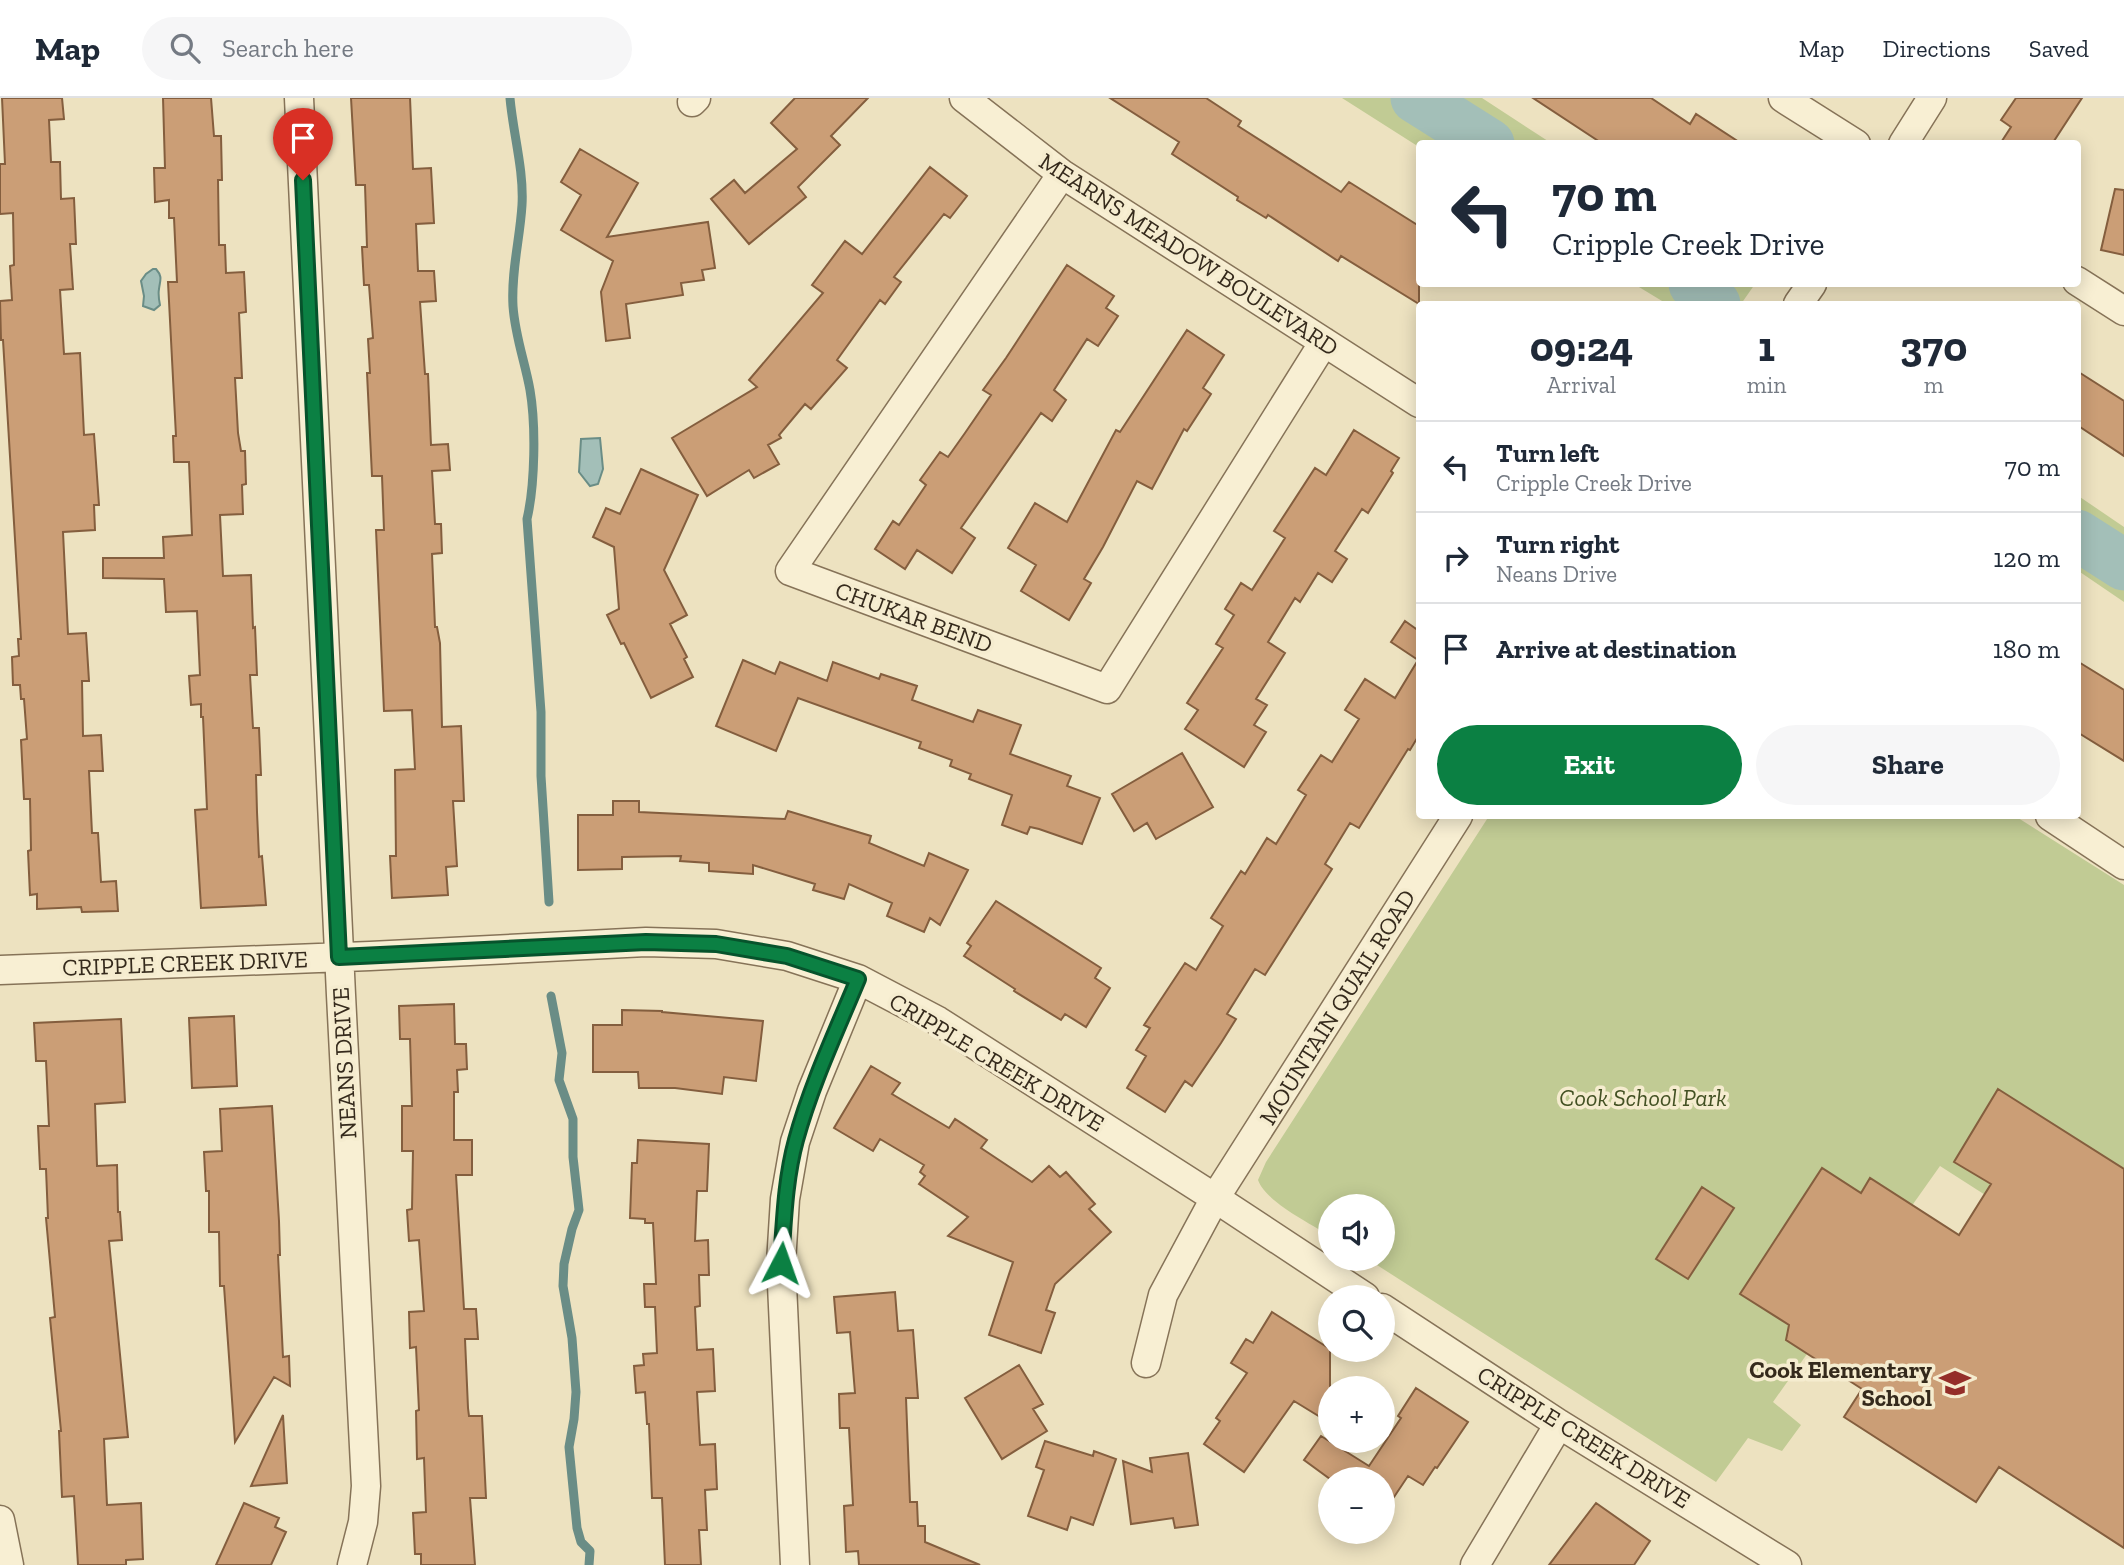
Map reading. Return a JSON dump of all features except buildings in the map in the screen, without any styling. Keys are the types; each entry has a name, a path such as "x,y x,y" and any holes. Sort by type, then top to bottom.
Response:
{"street":[{"name":"NEANS DRIVE","path":"299,98 366,1486 363,1522 352,1565"},
{"name":"MEARNS MEADOW BOULEVARD","path":"964,98 1062,174 1416,401"},
{"path":"1783,98 1850,140"},
{"path":"1905,140 1931,98"},
{"name":"CHUKAR BEND","path":"1062,174 790,571 1107,689 1324,342"},
{"path":"2081,283 2124,310"},
{"name":"MOUNTAIN QUAIL ROAD","path":"1146,1363 1163,1295 1216,1198 1456,819"},
{"path":"2055,819 2124,865"},
{"name":"CRIPPLE CREEK DRIVE","path":"0,970 646,942 716,944 787,956 858,979 938,1021 1347,1285"},
{"path":"795,1565 781,1263 785,1199 795,1142 812,1091 858,979"},
{"name":"CRIPPLE CREEK DRIVE","path":"1395,1317 1559,1424 1787,1565"},
{"path":"1475,1565 1559,1424"},
{"path":"0,1520 9,1565"}],"green space":[{"path":"1342,98 1482,98 1546,140 1416,140 1416,145"},
{"path":"1639,287 1753,287 1743,301 1662,301"},
{"path":"2081,498 2124,527 2124,602 2081,573"},
{"name":"Cook School Park","path":"1487,819 2020,819 2124,885 2124,1284 1940,1166 1773,1402 1801,1425 1782,1451 1748,1438 1716,1482 1386,1271 1395,1271 1395,1194 1318,1194 1318,1229 1279,1204 1258,1180 1266,1162"}],"water":[{"path":"156,269 160,279 160,305 154,310 143,306 141,281"},
{"path":"600,438 603,469 598,484 590,486 579,472 581,439"}],"waterway":[{"path":"510,98 522,192 513,306 530,390 533,420 533,472 527,519 541,712 541,776 549,902"},
{"path":"1416,98 1483,140"},
{"path":"1697,287 1712,301"},
{"path":"2081,538 2124,565"},
{"path":"551,996 562,1053 559,1080 573,1119 573,1157 579,1210 564,1264 563,1286 572,1338 576,1392 569,1447 577,1528 581,1542 590,1551 589,1565"}],"place":[{"name":"Cook Elementary School","path":"1955,1383"}],"route":[{"path":"303,180 339,957 646,942 716,944 787,956 858,979 812,1091 795,1142 785,1199 781,1263"}]}
